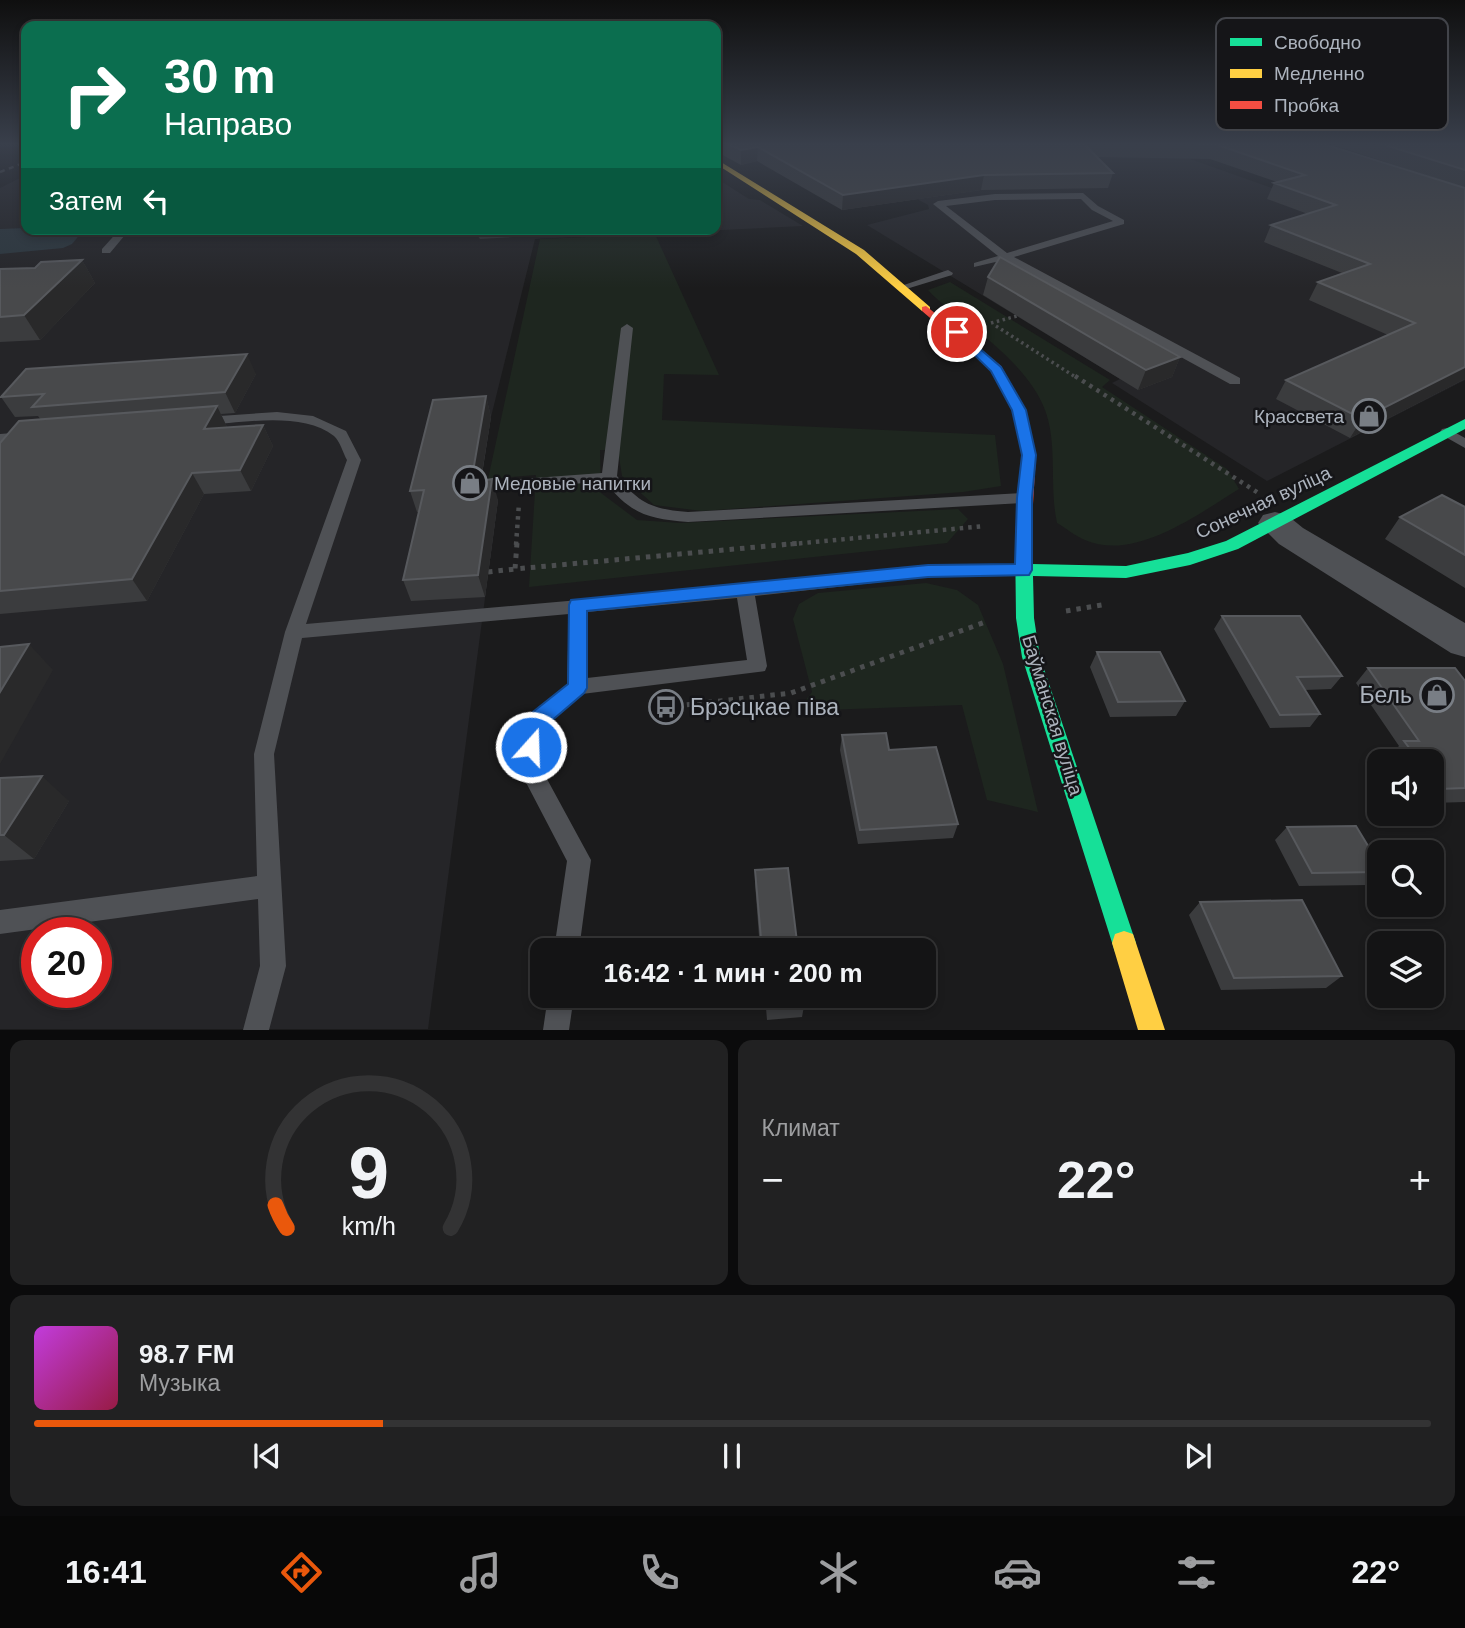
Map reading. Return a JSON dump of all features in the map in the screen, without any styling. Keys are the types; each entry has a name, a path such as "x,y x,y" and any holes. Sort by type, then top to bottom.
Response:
{"street":[{"name":"Баўманская вуліца","path":"766,192 826,229 903,287 997,369 1019,410 1029,455 1024,498 1023,570 1025,618 1031,656 1152,1030"},
{"name":"Сонечная вуліца","path":"1023,570 1126,572 1190,559 1233,545 1264,513 1465,423"},
{"path":"1264,513 1291,536 1465,642"}],"lane":[{"path":"978,265 1006,257 1121,222 1095,208 1083,196 995,197 938,204 1006,257 1236,381"},
{"path":"106,251 120,235"},
{"path":"903,287 947,274"},
{"path":"627,328 609,477 630,502 651,514 688,517 1024,498"},
{"path":"194,422 277,416 308,419 341,434 355,460 294,632 264,754 273,966 256,1030"},
{"path":"1447,432 1465,444"},
{"path":"0,438 42,435"},
{"path":"520,484 609,477"},
{"path":"294,632 745,591 928,571 1023,570"},
{"path":"569,938 579,860 530,769 532,725 578,688 758,666 745,591"},
{"path":"578,605 578,688"},
{"path":"0,922 269,886"},
{"path":"556,1030 559,1008"}],"path":[{"path":"980,316 1265,496 1264,513"},
{"path":"991,323 1017,316"},
{"path":"488,572 516,569"}],"shaded area":[{"path":"0,192 21,192 21,235 617,235 535,239 491,417 478,504 498,500 428,1029 0,1029"},
{"path":"721,192 738,192 749,199 760,200 803,226 721,230"},
{"path":"937,192 1284,192 1465,256 1465,380 1267,481 1112,383 1120,379 867,225 929,209 928,205 917,199"},
{"path":"21,228 21,235 80,235 72,244 63,248 0,254 0,229"},
{"path":"655,235 719,375 664,374 662,420 995,435 1001,486 963,492 702,511 654,505 622,476 618,450 600,450 601,493 637,520 680,523 958,509 968,519 947,543 529,587 536,475 488,479 540,239"},
{"path":"950,282 1110,380 1102,387 1227,469 1239,489 1165,532 1124,545 1104,545 1085,540 1057,523 1051,437 1045,410 1032,385 1013,362 928,290"},
{"path":"926,583 957,590 978,605 1003,664 1038,812 987,800 962,705 797,711 812,692 793,619 799,604 818,593"}],"building":[{"path":"838,192 864,192 843,195"},
{"path":"1300,192 1465,192 1465,367 1362,419 1286,380 1415,323 1318,282 1370,264 1271,225 1336,205"},
{"path":"1000,257 1180,357 1146,370 988,277"},
{"path":"82,260 24,315 0,317 0,269 35,268 41,262"},
{"path":"247,354 225,392 32,407 44,394 1,397 26,369"},
{"path":"486,396 471,483 492,479 478,575 403,580 424,490 410,491 433,400"},
{"path":"217,406 204,429 263,425 240,470 192,473 132,579 0,591 0,443 19,421"},
{"path":"1442,495 1465,507 1465,555 1400,517"},
{"path":"1222,616 1300,616 1342,676 1297,677 1320,714 1280,715"},
{"path":"29,644 0,692 0,647"},
{"path":"1097,652 1160,652 1185,701 1118,702"},
{"path":"1368,668 1455,668 1465,681 1465,788 1444,789 1444,749 1410,749 1404,741 1419,741"},
{"path":"886,733 889,750 936,747 958,824 860,830 842,735"},
{"path":"42,776 4,835 0,835 0,778"},
{"path":"1356,826 1367,844 1367,872 1312,873 1287,827"},
{"path":"788,868 797,938 761,938 755,870"},
{"path":"1302,900 1342,976 1234,978 1200,902"}],"traffic: fast":[{"path":"1023,570 1126,572 1190,559 1232,545 1465,423"},
{"path":"1023,537 1025,618 1031,657 1124,943"}],"traffic: slow":[{"path":"765,192 860,252 926,309"},
{"path":"1124,943 1152,1030"}],"traffic: jam":[{"path":"926,309 997,369 1019,410 1029,455 1023,537"}],"place":[{"name":"Крассвета","path":"1369,416"},
{"name":"Медовые напитки","path":"470,483"},
{"name":"Бель","path":"1437,695"},
{"name":"Брэсцкае піва","path":"666,707"}],"route":[{"path":"531,747 532,725 578,688 578,605 727,593 928,571 1023,570 1024,498 1029,455 1019,410 997,369 957,332"}]}
